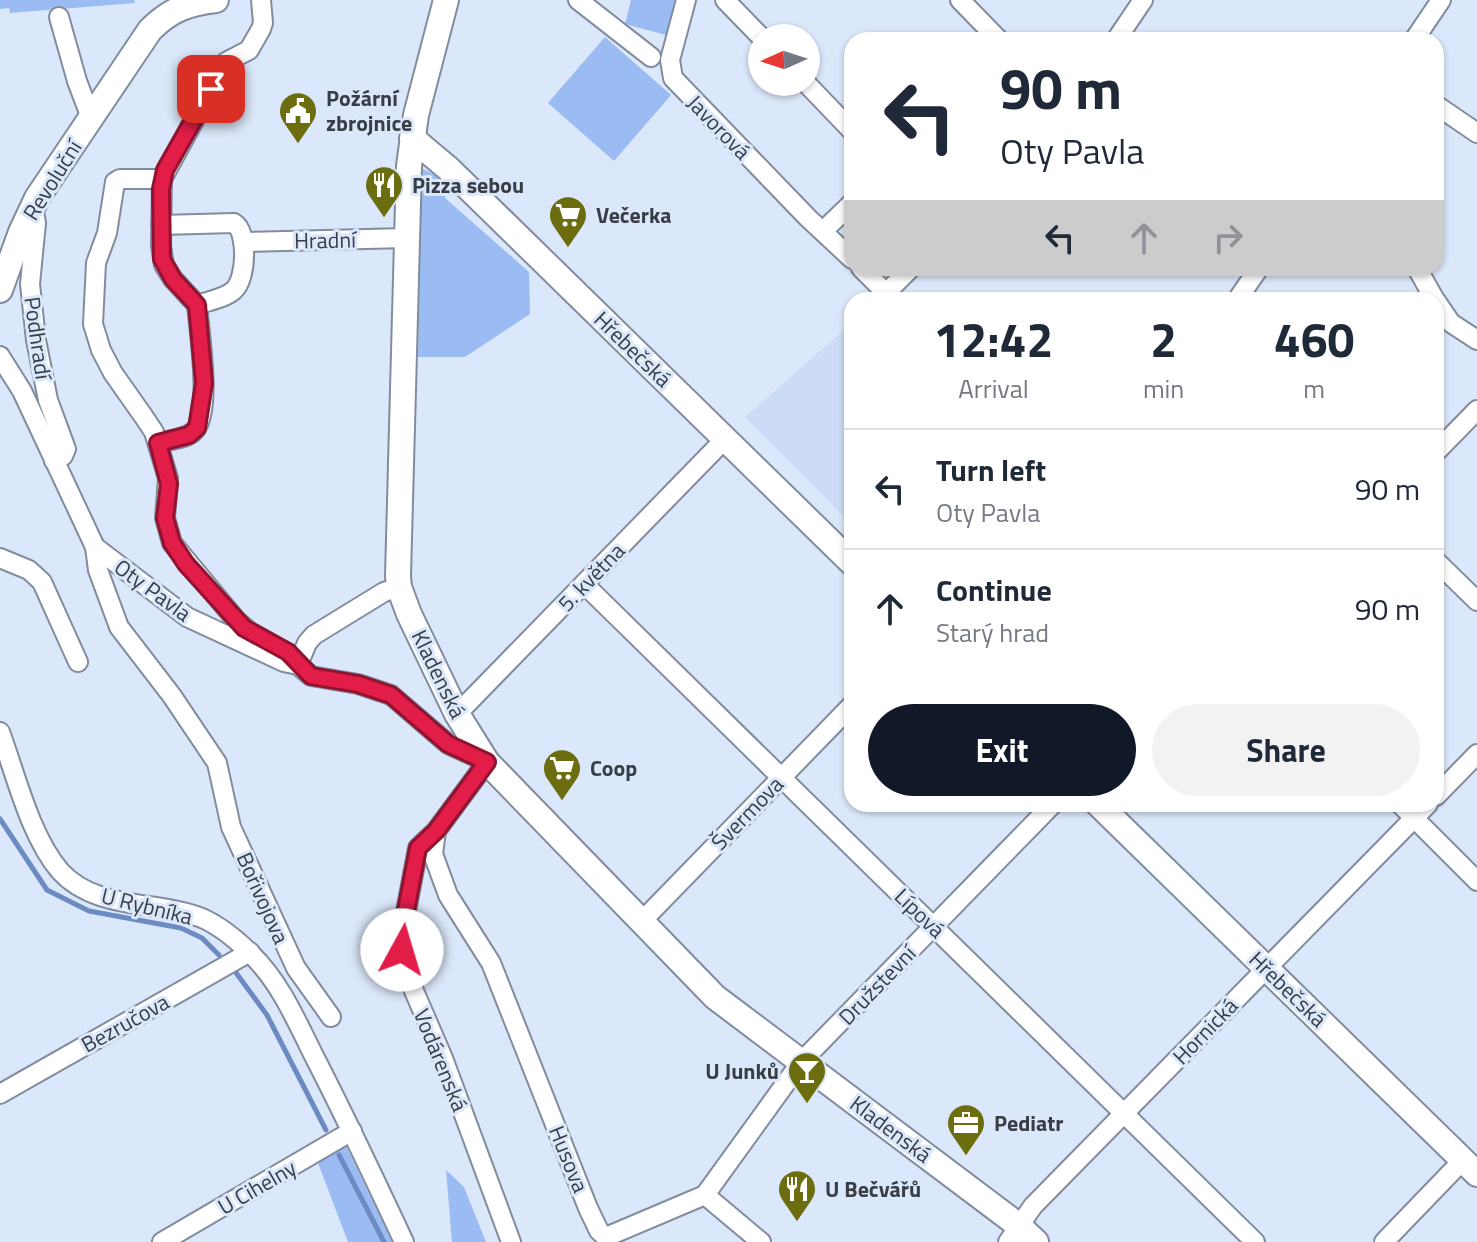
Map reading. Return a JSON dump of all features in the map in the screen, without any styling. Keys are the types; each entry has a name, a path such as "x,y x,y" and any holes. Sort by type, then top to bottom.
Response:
{"street":[{"name":"Revoluční","path":"0,290 33,206 150,30 160,20 187,4 216,0"},
{"path":"158,443 189,435 199,425 204,374 197,305 166,269 162,253 162,179 226,62 249,50 261,29 261,0"},
{"name":"Kladenská","path":"446,0 412,138 399,587 457,714 487,762 715,997 801,1062 1013,1233 1036,1242"},
{"path":"578,0 651,57"},
{"name":"Javorová","path":"686,0 670,60 673,78 844,251"},
{"path":"725,0 748,24"},
{"path":"960,0 991,32"},
{"path":"1121,32 1143,0"},
{"path":"1419,32 1441,0"},
{"name":"Revoluční","path":"59,17 91,118"},
{"path":"818,96 844,123"},
{"path":"1444,110 1477,133"},
{"name":"Hřebečská","path":"412,138 450,170 844,555"},
{"path":"162,179 122,179 115,182 107,233 95,268 95,332 113,373 145,418 158,443 169,484 166,528 176,550 244,628 288,652 298,665"},
{"name":"Podhradí","path":"33,206 36,223 30,284 36,340 48,400 66,449 63,456 54,461"},
{"path":"823,231 844,211"},
{"path":"161,225 234,223 242,229 243,265 237,286 231,292 197,305"},
{"name":"Hradní","path":"243,242 407,238"},
{"path":"869,276 885,292"},
{"path":"892,292 905,276"},
{"path":"1444,313 1451,323 1477,340"},
{"name":"Oty Pavla","path":"0,356 22,391 95,547 187,617 284,662 298,665 311,676 358,684 391,695 448,744 487,762"},
{"path":"1444,444 1477,410"},
{"name":"5. května","path":"457,714 725,439"},
{"name":"Bořivojova","path":"95,547 98,570 119,627 172,696 220,768 229,821 296,968 274,980 352,1131 404,1242"},
{"path":"0,558 29,570 42,582 78,662"},
{"path":"1444,569 1477,601"},
{"name":"Lípová","path":"584,584 1255,1242"},
{"path":"298,665 307,643 314,635 384,592 399,587"},
{"name":"Švermova","path":"642,921 844,713"},
{"name":"U Rybníka","path":"0,732 38,833 62,873 85,889 107,898 202,919 250,952 274,980"},
{"path":"1444,788 1477,754"},
{"name":"Vodárenská","path":"487,762 436,831 416,852 400,943 414,991 443,1058 511,1242"},
{"name":"Družstevní","path":"801,1062 1045,812"},
{"name":"Hřebečská","path":"1106,812 1470,1167"},
{"path":"1408,812 1477,881"},
{"name":"Hornická","path":"1013,1233 1033,1206 1420,812"},
{"name":"Husova","path":"436,831 433,854 448,895 491,963 599,1231 611,1237 705,1195"},
{"name":"Bezručova","path":"0,1094 250,952"},
{"path":"296,968 331,1017"},
{"path":"761,1242 705,1195 801,1062"},
{"name":"U Cihelny","path":"162,1242 352,1131"},
{"path":"1384,1242 1470,1167"}],"shaded area":[{"path":"0,0 134,0 135,3 10,13 9,8 0,9"},
{"path":"631,0 675,0 666,35 625,24"},
{"path":"605,37 671,95 614,161 548,103"},
{"path":"419,167 445,180 445,198 529,272 530,314 465,357 418,357"},
{"path":"844,330 844,517 745,417"},
{"path":"346,1146 392,1242 348,1242 318,1163"},
{"path":"446,1170 464,1187 486,1242 452,1242"}],"waterway":[{"path":"0,819 47,890 89,911 181,928 202,938 219,955"},
{"path":"234,970 267,1015 326,1130"},
{"path":"339,1155 384,1242"}],"place":[{"name":"Požární zbrojnice","path":"298,145"},
{"name":"Pizza sebou","path":"384,219"},
{"name":"Večerka","path":"568,249"},
{"name":"Coop","path":"562,802"},
{"name":"U Junků","path":"807,1105"},
{"name":"Pediatr","path":"966,1157"},
{"name":"U Bečvářů","path":"797,1223"}],"route":[{"path":"211,89 165,170 161,184 162,259 173,279 197,305 204,374 199,425 192,434 158,443 169,484 166,528 186,564 244,628 288,652 311,676 358,684 391,695 448,744 487,762 436,831 416,852 400,943 402,950"}]}
